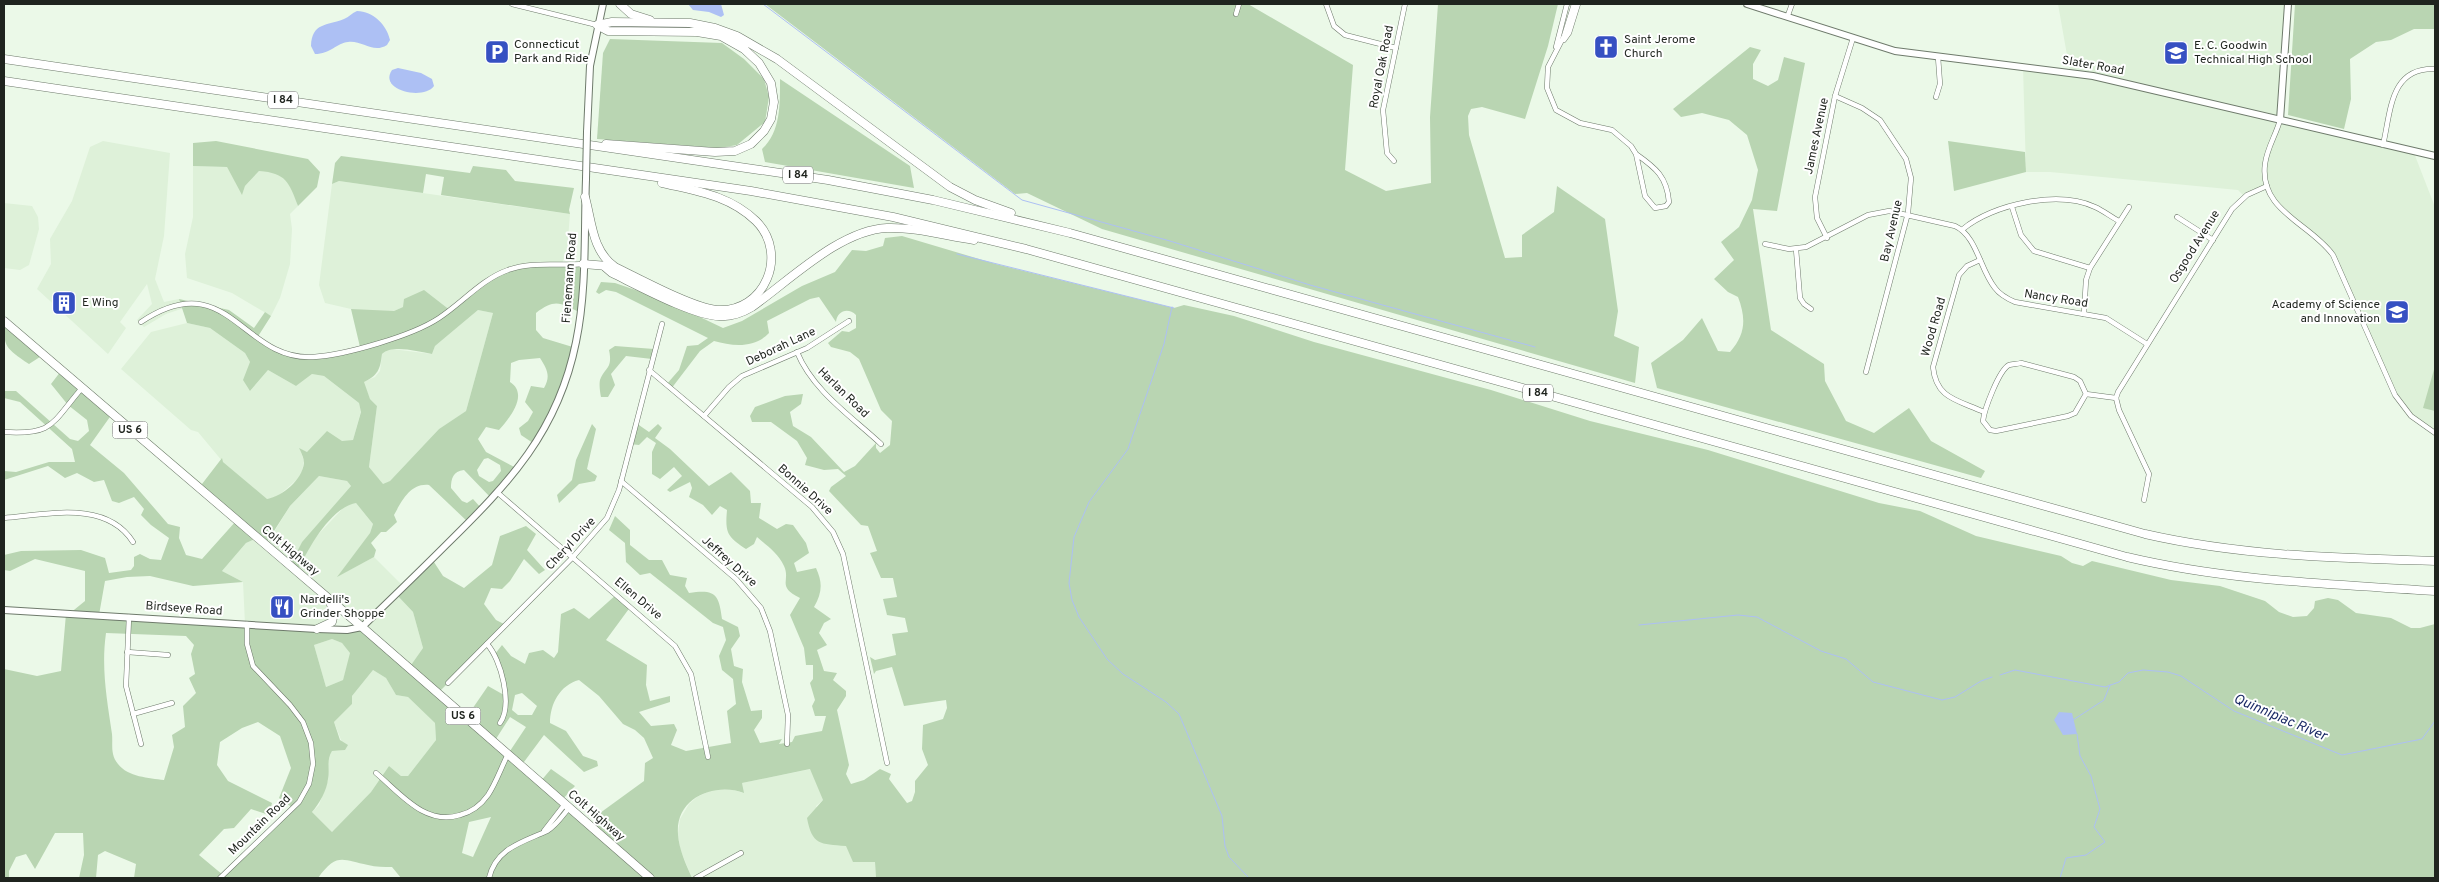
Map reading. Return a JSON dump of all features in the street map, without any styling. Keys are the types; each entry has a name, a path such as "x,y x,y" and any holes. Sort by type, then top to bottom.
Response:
{"highway":[{"path":"620,4 632,14 656,22"},
{"path":"597,25 606,22 656,22 710,26 752,43 784,64 950,187 975,200 1031,223"},
{"path":"562,142 729,152 741,149 754,141 764,131 772,115 774,91 766,73 751,55 726,39 697,32 608,31 597,25"},
{"name":"I 84","path":"4,59 854,184 1031,223 2145,534 2205,546 2264,554 2435,561"},
{"name":"I 84","path":"4,81 830,204 1005,244 2127,557 2197,572 2244,578 2435,591"},
{"path":"585,197 596,244 604,257 615,266 698,305 717,310 736,307 749,301 763,288 770,274 772,257 769,240 762,228 748,214 717,196 660,182 644,176"},
{"path":"605,267 612,273 699,312 723,316 736,314 752,307 836,245 867,231 898,228 1005,244"},
{"path":"583,264 605,267 615,266"},
{"name":"Colt Highway","path":"4,321 362,627 650,878"},
{"path":"317,629 328,625 334,618 333,609 327,598"}],"main road":[{"name":"Fienemann Road","path":"362,627 498,493 536,445 563,387 579,328 589,82 597,25 603,4"},
{"name":"Slater Road","path":"1747,4 1788,15 1895,52 2093,76 2435,156"},
{"path":"2280,120 2288,4"},
{"name":"Birdseye Road","path":"4,610 317,629 347,630 362,627"}],"street":[{"path":"512,4 597,25"},
{"path":"1236,14 1239,4"},
{"path":"1326,4 1334,26 1345,35 1396,48"},
{"name":"Royal Oak Road","path":"1394,160 1387,153 1382,110 1405,4"},
{"path":"1556,51 1567,4"},
{"path":"1574,4 1564,36 1548,67 1547,88 1556,110 1580,123 1612,130 1622,137 1636,154 1653,167 1665,181 1669,202 1666,206 1656,208 1648,201 1636,154"},
{"path":"1556,51 1569,33 1578,4"},
{"path":"1788,15 1792,4"},
{"name":"James Avenue","path":"1827,238 1817,218 1815,197 1835,96 1853,38"},
{"path":"1936,97 1940,84 1938,57"},
{"path":"2383,145 2397,89 2403,78 2414,71 2424,68 2435,68"},
{"name":"Bay Avenue","path":"1835,96 1862,108 1880,120 1906,160 1911,178 1908,213 1866,372"},
{"path":"2280,120 2266,158 2264,172 2267,186 2283,212 2321,242 2333,255 2395,394 2411,416 2435,433"},
{"name":"Osgood Avenue","path":"2116,398 2120,386 2239,202 2267,186"},
{"path":"1765,244 1796,249 1812,245 1877,212 1889,211 1908,213 1963,229 1984,214 2045,199 2076,202 2096,207 2119,222"},
{"path":"2012,207 2021,235 2034,251 2090,268"},
{"path":"2084,314 2086,280 2090,268 2129,207"},
{"path":"2177,217 2214,240"},
{"name":"Nancy Road","path":"1963,229 1995,288 2015,302 2106,318 2147,344"},
{"path":"1796,249 1800,298 1811,309"},
{"name":"Wood Road","path":"1980,260 1967,266 1959,275 1933,368 1934,382 1943,393 1984,412"},
{"path":"141,322 170,307 185,304 206,306 227,313 263,343 275,350 296,356 320,356 394,338 416,330 441,317 493,278 508,270 525,266 583,264"},
{"name":"Deborah Lane","path":"704,416 729,387 742,376 825,338 849,321"},
{"name":"Cheryl Drive","path":"448,683 573,558 607,518 621,481 662,324"},
{"name":"Harlan Road","path":"797,352 807,373 820,389 882,444"},
{"path":"2021,363 2074,377 2080,381 2086,394 2075,413 2068,416 1996,431 1990,430 1985,425 1984,412 2003,371 2009,365 2021,363"},
{"name":"Bonnie Drive","path":"649,370 812,507 833,532 846,565 887,763"},
{"path":"4,432 32,433 43,430 51,424 82,388"},
{"path":"2086,394 2116,398 2119,410 2149,474 2144,500"},
{"name":"Jeffrey Drive","path":"621,481 736,579 761,608 770,631 785,703 788,725 786,744"},
{"name":"Ellen Drive","path":"498,493 659,630 682,655 694,684 708,757"},
{"path":"4,518 60,514 94,514 115,524 132,542"},
{"path":"129,617 126,686 141,744"},
{"name":"Mountain Road","path":"220,878 299,802 309,784 313,764 312,743 303,722 290,705 253,666 247,644 248,624"},
{"path":"487,644 498,661 505,696 506,713 500,723"},
{"path":"127,652 168,655"},
{"path":"133,714 172,703"},
{"path":"376,773 420,810 433,817 446,818 470,812 482,802 492,789 508,754"},
{"path":"489,878 494,864 504,852 544,831 544,828 567,806"},
{"path":"696,878 741,853"}],"shaded area":[{"path":"765,4 1248,4 1353,65 1345,170 1386,191 1431,183 1430,117 1438,4 1558,4 1548,46 1525,119 1482,107 1471,109 1468,116 1469,135 1505,258 1522,257 1522,235 1554,212 1557,186 1605,219 1618,311 1614,336 1639,347 1635,383 1102,229 1027,193 1015,194"},
{"path":"2058,4 2288,4 2280,120 2414,153 2435,207 2435,433 2403,406 2328,248 2283,212 2267,186 2245,197 2238,190 2050,172 2026,172 2023,67 2070,72"},
{"path":"2295,4 2435,4 2435,29 2414,29 2391,40 2376,42 2350,59 2351,99 2344,129 2288,115"},
{"path":"610,39 722,43 744,59 764,79 769,97 765,122 737,145 719,148 597,139 603,53"},
{"path":"1750,47 1761,50 1753,64 1753,79 1768,86 1778,80 1784,57 1805,63 1777,211 1753,209 1771,330 1824,364 1825,381 1846,421 1874,433 1909,408 1931,441 1985,471 1981,478 1657,388 1651,363 1683,340 1702,318 1718,351 1730,352 1742,332 1743,319 1738,297 1728,292 1714,279 1734,260 1721,242 1739,227 1752,200 1758,170 1747,135 1729,120 1702,113 1681,117 1673,109"},
{"path":"780,79 910,166 914,188 765,162 762,149 773,134 776,126"},
{"path":"103,141 170,153 164,236 155,279 164,302 179,299 184,308 166,314 144,327 137,320 152,304 147,284 120,322 126,328 108,354 37,289 51,264 50,239 72,201 90,147"},
{"path":"216,141 308,159 320,172 317,187 298,206 285,180 275,174 259,171 245,186 242,195 227,167 193,166 193,143"},
{"path":"1948,141 2025,152 2026,172 1954,191"},
{"path":"341,156 470,173 473,166 506,170 515,181 574,188 569,210 570,214 441,195 444,177 426,174 423,193 339,181 332,184 335,163"},
{"path":"193,166 227,167 242,194 245,186 259,171 275,172 290,183 298,206 290,214 292,229 290,264 280,298 271,316 232,293 187,278 185,254 193,217"},
{"path":"339,181 570,214 567,251 561,266 496,277 451,311 403,307 394,311 378,312 351,309 325,303 319,285 332,184"},
{"path":"4,203 32,206 38,217 39,229 29,265 20,270 4,268"},
{"path":"902,236 996,264 1174,308 1184,305 1234,316 1314,342 1491,390 1590,421 1708,450 1879,503 1920,511 1976,536 2061,556 2072,563 2083,566 2092,561 2171,580 2220,586 2265,601 2279,612 2293,617 2307,616 2314,608 2315,601 2328,598 2338,600 2356,613 2391,618 2411,628 2435,624 2435,878 876,878 875,862 853,862 846,846 830,845 815,838 807,818 823,800 810,769 742,783 744,793 733,790 721,790 699,796 690,802 683,811 679,821 678,834 681,851 692,878 401,878 392,867 340,860 330,864 318,878 134,878 136,864 105,851 98,855 96,878 79,878 84,855 83,833 55,833 35,869 26,854 16,857 9,871 9,878 4,878 4,669 37,676 61,671 66,614 69,614 85,601 85,571 35,559 10,571 4,570 4,555 21,551 81,550 105,558 109,573 131,570 134,566 134,557 140,554 150,559 161,560 169,538 141,515 144,509 134,497 119,503 112,501 104,480 94,482 77,473 65,478 48,466 4,480 4,471 16,472 49,462 75,462 72,449 20,402 4,398 4,391 16,391 70,439 78,441 89,431 87,420 68,405 51,384 61,371 43,355 29,364 7,345 4,334 4,316 202,484 222,458 223,462 267,499 285,491 300,475 304,463 299,448 307,452 327,431 342,441 353,440 361,412 359,403 324,376 312,374 296,386 268,370 250,391 243,380 250,362 245,353 210,328 187,323 179,299 229,310 254,328 265,312 271,316 257,338 284,352 295,355 319,355 360,347 351,309 394,311 403,307 404,299 424,290 451,311 496,277 519,268 583,264 581,313 563,305 553,304 536,313 536,330 543,338 576,348 536,445 521,435 519,428 528,421 533,412 525,402 531,386 544,388 548,376 545,366 540,358 519,360 511,363 510,382 518,393 516,406 499,430 486,427 478,439 486,452 518,469 492,499 464,470 455,474 452,479 451,488 462,501 467,503 473,499 482,509 469,523 429,485 417,487 407,494 400,504 394,515 397,522 386,532 381,532 371,543 376,550 374,557 337,577 370,533 373,524 356,503 346,506 329,521 307,552 297,572 290,566 302,542 351,486 347,481 319,476 290,506 265,545 257,538 246,543 222,571 243,582 193,586 150,576 127,577 105,581 99,615 247,624 362,627 409,668 423,648 413,612 396,594 432,559 443,576 464,588 492,565 500,536 526,526 536,534 527,550 545,570 539,574 524,559 510,581 502,589 491,588 484,604 496,620 506,625 438,693 466,718 488,686 504,695 495,654 502,645 511,656 525,664 529,653 543,650 554,658 558,652 561,614 574,608 589,619 617,594 631,606 606,640 647,665 646,685 650,701 670,696 670,702 639,712 651,726 674,724 677,730 671,745 686,751 731,743 727,711 736,704 733,679 722,670 719,656 726,640 723,627 713,623 650,573 640,575 626,562 625,543 609,530 615,516 630,530 630,545 649,560 662,560 670,575 687,578 685,586 689,593 705,592 714,595 719,604 722,619 738,627 740,636 731,649 734,666 743,669 742,682 751,711 762,710 762,718 754,730 760,743 782,739 779,744 792,742 795,736 822,731 826,716 815,716 812,706 815,700 810,683 813,679 813,665 806,665 804,648 790,615 800,598 786,587 786,571 782,561 757,537 754,544 746,549 735,541 727,529 727,510 720,506 712,515 703,505 689,497 692,488 690,482 670,492 667,490 682,476 674,467 660,479 652,474 652,452 656,443 647,437 639,445 630,444 636,423 649,432 658,424 662,428 655,438 670,449 709,486 731,472 750,491 751,503 761,503 759,518 777,529 786,524 793,525 806,543 809,553 794,563 797,572 816,568 821,588 814,607 831,619 824,623 819,633 827,645 817,650 824,671 837,673 833,680 846,691 846,696 837,710 849,765 846,774 851,784 864,780 880,769 891,774 889,779 907,803 912,801 915,792 915,781 928,765 922,749 923,725 943,719 947,708 946,700 904,706 892,667 876,671 874,674 870,657 875,660 896,655 892,634 908,632 905,618 887,615 883,599 897,597 893,578 881,578 870,553 877,551 868,526 861,525 829,491 831,487 846,476 838,469 824,470 805,465 807,458 797,441 771,422 752,422 750,416 755,407 785,396 803,394 801,404 790,412 793,426 811,437 844,472 855,466 876,443 876,448 880,453 890,445 892,421 881,410 859,359 850,352 831,347 828,343 842,331 849,332 856,328 856,315 850,311 843,311 838,315 836,322 819,297 810,299 767,321 769,333 757,342 735,345 714,341 700,351 671,389 666,385 679,370 687,346 698,345 708,338 616,292 606,290 599,294 596,292 601,282 615,283 662,299 723,328 742,321 802,286 835,272 852,250 866,251 883,246 885,238","holes":["478,310 493,313 466,411 439,429 390,481 383,484 369,467 377,406 370,399 364,382 377,371 382,354 387,351 406,349 432,354 435,346","112,414 236,521 202,559 186,555 179,538 180,527 168,524 124,473 90,445","488,458 500,465 501,471 493,481 489,482 479,476 477,470 484,459","106,633 186,636 194,645 191,654 195,674 189,678 196,693 183,706 185,727 172,735 174,747 164,780 127,772 115,760 112,749 112,734 104,671","332,639 342,643 350,653 343,680 326,687 314,645","373,670 386,678 396,695 408,697 435,723 436,740 408,776 401,776 389,766 371,792 332,832 312,812 326,788 329,758 332,751 345,750 348,745 340,740 334,722 352,704 352,696","579,680 599,696 623,724 635,730 644,738 653,758 645,763 644,781 600,813 591,827 561,801 575,786 551,769 540,782 521,766 544,735 584,772 598,766 597,761 583,756 566,731 550,723 554,702 566,686","522,693 537,706 532,715 518,715 512,710 515,695","510,717 526,727 508,754 494,742","258,722 280,736 291,768 279,798 293,808 223,875 199,855 224,829 234,828 251,809 269,815 272,803 228,781 217,765 220,742 242,728","491,817 473,857 462,853 469,822"]},
{"path":"478,310 493,313 466,411 439,429 390,481 383,485 369,467 377,406 370,399 363,382 375,377 380,371 382,354 386,351 392,349 432,354 435,346"},
{"path":"187,323 210,328 245,353 250,362 250,391 268,370 296,386 312,374 324,376 359,403 361,411 353,440 307,452 300,449 304,461 301,476 277,497 266,499 223,462 198,432 191,430 121,369 151,332"},
{"path":"615,346 654,349 652,359 626,356 611,374 615,385 608,397 601,397 600,380 610,361 609,350"},
{"path":"2435,366 2435,411 2423,408"},
{"path":"592,424 596,429 587,469 597,476 595,481 579,484 559,503 557,495 572,480 576,460"},
{"path":"319,476 347,481 351,486 302,542 296,556 297,571 313,540 346,505 356,503 373,524 370,533 338,576 374,557 404,587 396,594 413,612 423,648 409,669 329,600 334,613 324,627 245,624 243,582 222,571 246,543 257,538 266,545 290,506"},
{"path":"332,639 342,643 351,653 343,680 326,687 314,645"},
{"path":"373,670 386,678 396,695 408,697 435,723 436,740 408,776 401,776 389,766 371,792 332,832 312,812 319,805 328,780 328,756 332,751 345,750 334,722 352,704 352,696"},
{"path":"811,769 823,800 816,806 834,845 846,845 875,862 876,878 692,878 680,849 678,833 680,819 689,804 697,797 714,789 734,790 743,793 742,783"}],"water":[{"path":"688,4 721,4 724,15 721,17 709,12 693,10"},
{"path":"357,11 374,16 382,24 390,40 387,45 377,48 348,42 320,54 315,54 311,46 312,38 317,29 326,24 344,19"},
{"path":"398,68 421,73 432,79 434,86 421,93 412,93 396,88 391,83 389,77 392,70"},
{"path":"2059,712 2072,713 2077,734 2063,735 2054,720"}],"waterway":[{"path":"763,4 1022,200 1170,241 1310,285 1535,347"},
{"path":"957,254 1174,308"},
{"path":"1172,307 1164,344 1128,449 1089,502 1074,537 1069,583 1072,600 1079,617 1107,659 1123,674 1166,702 1179,714 1222,816 1225,846 1229,857 1249,878"},
{"name":"Quinnipiac River","path":"1639,625 1738,615 1757,617 1821,651 1846,659 1873,682 1942,700 1955,697 1981,681 1992,677"},
{"name":"Quinnipiac River","path":"2000,675 2015,670 2105,687 2119,682 2128,673 2143,670 2168,672 2181,676 2234,711 2342,755 2422,739 2435,721"},
{"path":"2073,720 2104,700 2110,685"},
{"path":"2060,878 2066,858 2086,855 2105,842 2094,827 2100,809 2091,776 2080,756 2077,734"}],"place":[{"name":"Saint Jerome Church","path":"1606,47"},
{"name":"Connecticut Park and Ride","path":"497,52"},
{"name":"E. C. Goodwin Technical High School","path":"2176,53"},
{"name":"E Wing","path":"64,303"},
{"name":"Academy of Science and Innovation","path":"2397,312"},
{"name":"Nardelli's Grinder Shoppe","path":"282,607"}]}
